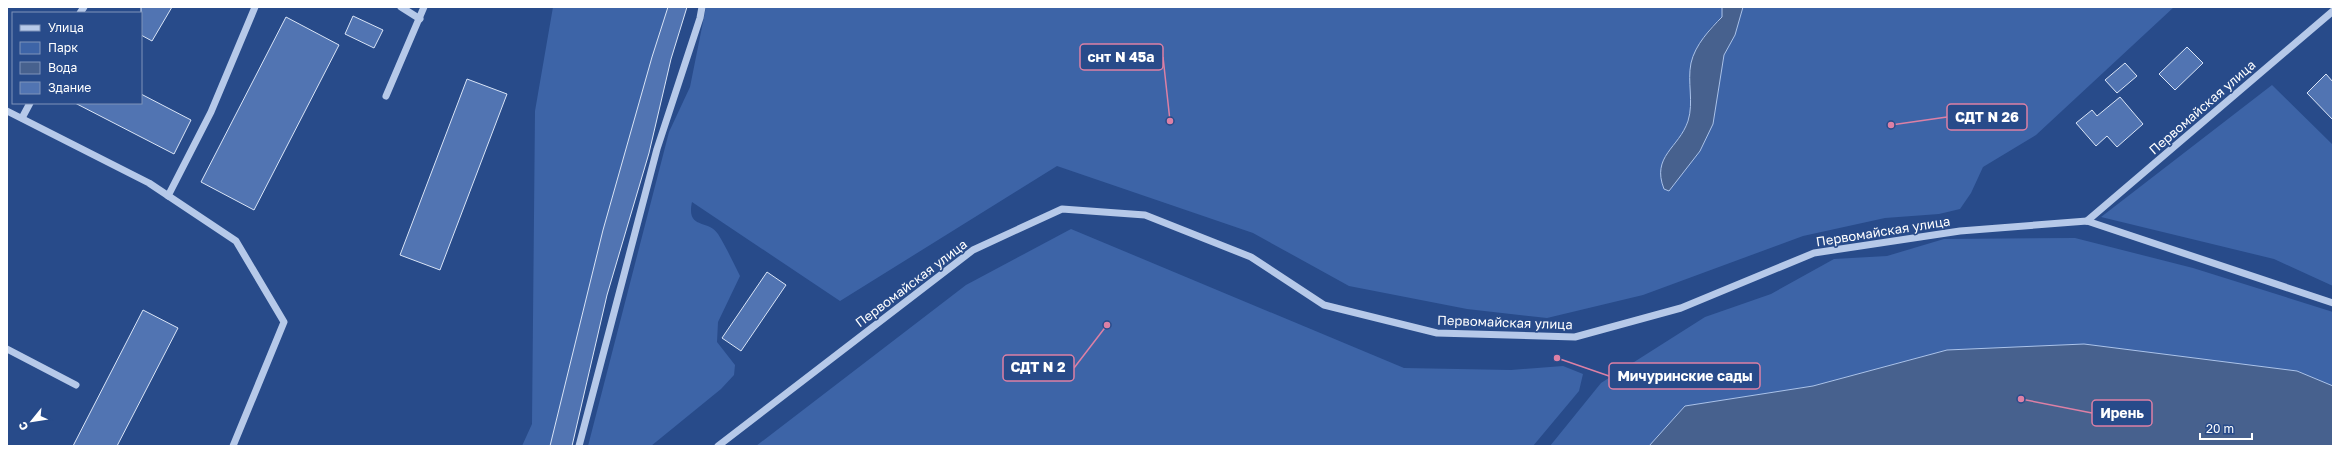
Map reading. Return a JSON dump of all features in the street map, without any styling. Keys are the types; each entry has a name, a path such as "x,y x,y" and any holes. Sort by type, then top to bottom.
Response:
{"street":[{"path":"168,196 211,112 255,7"},
{"path":"401,7 420,19"},
{"path":"386,96 424,7"},
{"path":"580,446 657,149 700,18 702,7"},
{"name":"Первомайская улица","path":"2087,221 2333,11"},
{"path":"22,118 29,104"},
{"path":"7,111 149,183 236,241 284,322 233,446"},
{"name":"Первомайская улица","path":"718,446 973,250 1062,209 1145,215 1251,256 1324,305 1437,333 1575,337 1680,308 1814,253 1960,231 2087,221 2333,303"},
{"path":"7,349 76,385"}],"green space":[{"path":"553,7 668,7 652,57 603,230 550,446 522,446 532,424 535,111"},
{"path":"706,7 1722,7 1722,17 1711,27 1698,46 1691,63 1691,111 1684,132 1674,144 1661,180 1664,189 1669,191 1713,124 1724,55 1735,35 1743,7 2174,7 2036,135 1983,167 1971,193 1960,209 1939,214 1885,218 1803,236 1643,295 1547,318 1467,309 1349,286 1253,233 1057,166 840,301 692,202 692,217 699,223 714,229 727,249 740,276 718,322 717,342 735,365 734,375 721,389 651,446 588,446 669,132 690,87"},
{"path":"2272,85 2333,145 2333,286 2274,259 2101,217"},
{"path":"1071,229 1404,368 1511,370 1563,366 1583,374 1579,391 1533,446 756,446 966,285"},
{"path":"2075,238 2193,268 2333,312 2333,386 2297,371 1947,350 1813,386 1685,406 1649,446 1550,446 1601,383 1705,317 1771,294 1834,259 1887,256 1944,239"}],"water":[{"path":"1722,7 1743,7 1735,35 1724,55 1713,124 1700,151 1669,191 1664,189 1661,178 1661,168 1668,153 1684,130 1690,114 1690,70 1693,56 1699,44 1722,17"},
{"path":"2084,344 2297,371 2333,386 2333,446 1649,446 1685,406 1813,386 1947,350"}],"building":[{"path":"141,7 172,7 152,41 142,36"},
{"path":"668,7 687,7 671,59 649,153 607,295 572,446 550,446 603,230 652,57"},
{"path":"353,16 383,30 374,48 345,34"},
{"path":"286,17 339,45 254,210 201,182"},
{"path":"2187,47 2203,63 2175,90 2159,74"},
{"path":"2125,63 2137,76 2117,93 2105,80"},
{"path":"2326,74 2333,82 2333,120 2307,93"},
{"path":"467,79 507,94 440,270 400,255"},
{"path":"142,95 191,120 174,154 77,104 142,104"},
{"path":"2120,97 2143,124 2117,147 2107,136 2096,146 2076,123 2092,110 2097,116"},
{"path":"767,272 786,285 741,351 722,338"},
{"path":"143,310 178,328 117,446 73,446"}],"place":[{"name":"снт N 45а","path":"1170,121"},
{"name":"СДТ N 26","path":"1891,125"},
{"name":"СДТ N 2","path":"1107,325"},
{"name":"Мичуринские сады","path":"1557,358"},
{"name":"Ирень","path":"2021,399"}]}
